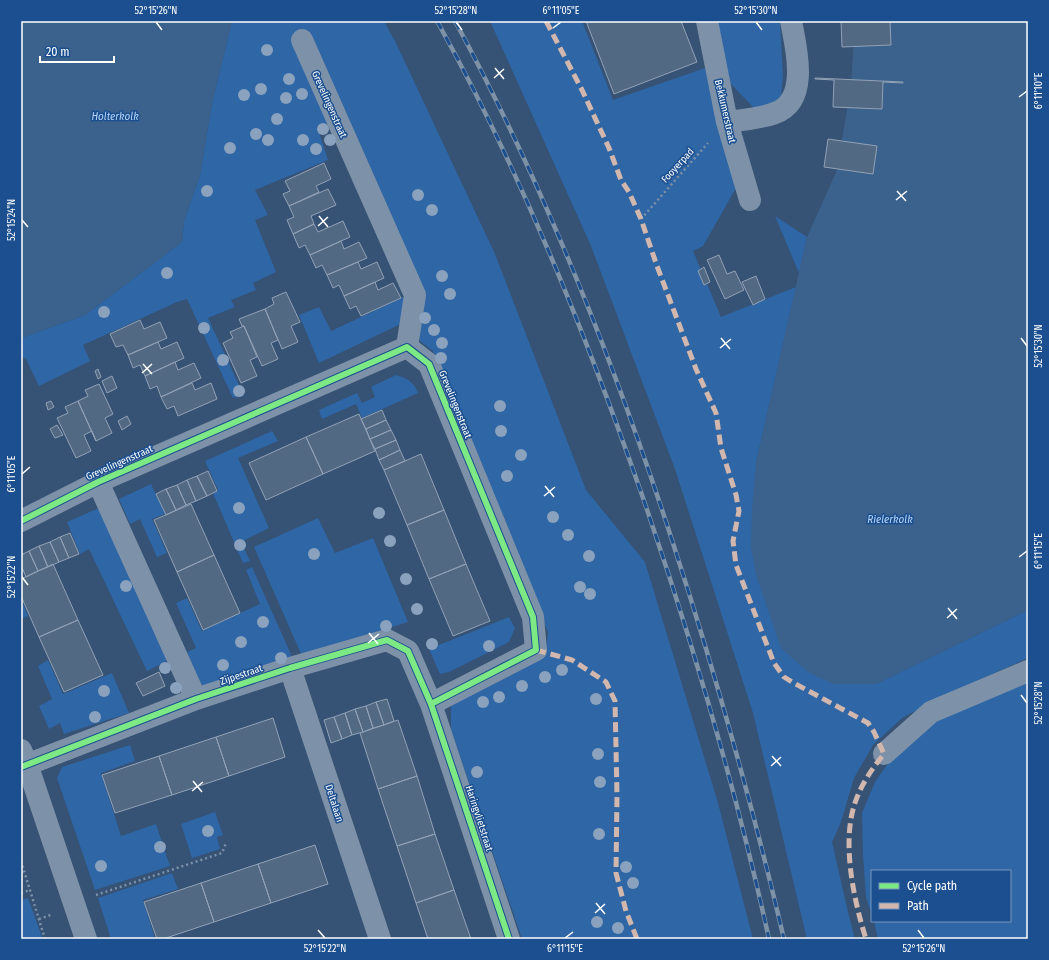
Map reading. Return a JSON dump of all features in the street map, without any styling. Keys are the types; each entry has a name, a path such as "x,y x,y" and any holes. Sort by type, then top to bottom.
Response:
{"street":[{"name":"Bekkumerstraat","path":"707,21 727,122 750,200"},
{"path":"727,122 776,113 790,103 797,88 798,56 791,21"},
{"name":"Grevelingenstraat","path":"302,40 415,295 407,347"},
{"name":"Grevelingenstraat","path":"21,521 98,482 407,347"},
{"name":"Grevelingenstraat","path":"407,347 429,364 532,617 536,650 431,704"},
{"name":"Grevelingenstraat","path":"98,482 196,699"},
{"name":"Zijpestraat","path":"23,761 196,699 290,668 387,640 408,651 431,704"},
{"name":"Deltalaan","path":"290,668 380,939"},
{"path":"884,754 931,712 1028,671"},
{"name":"Haringvlietstraat","path":"431,704 509,939"},
{"path":"23,761 86,939"}],"path":[{"path":"39,919 51,915 74,902 222,853 226,844"},
{"path":"21,861 45,939"},
{"path":"21,893 30,890"}],"shaded area":[{"path":"232,21 384,21 395,41 495,254 586,490 645,562 718,803 753,939 522,939 451,730 451,706 546,650 548,632 513,550 433,351 420,341 418,328 338,121 317,126 328,160 255,190 268,215 255,220 276,272 253,283 256,290 231,300 235,307 208,318 244,396 233,398 187,299 177,302 83,345 90,361 39,386 26,359 21,357 21,338 85,315 182,242 184,221 200,175 212,103"},
{"path":"490,21 582,21 613,100 705,68 736,188 703,246 693,251 721,317 796,287 756,463 876,684 1028,610 1028,658 943,696 902,718 873,745 854,778 841,822 832,842 855,939 807,939 753,713 675,469 591,246"},
{"path":"715,21 780,21 783,75 780,107 755,109 730,83"},
{"path":"775,216 807,237 799,273"},
{"path":"408,295 407,321 319,363 299,315 319,307 331,331"},
{"path":"396,375 410,381 418,393 362,418 356,404 322,419 319,410 357,393 362,403 375,397 371,387"},
{"path":"272,431 278,441 238,458 269,528 241,542 250,561 243,563 213,493 218,490 205,461"},
{"path":"151,484 165,514 152,519 167,553 157,557 140,519 130,524 119,499"},
{"path":"101,507 169,660 147,671 89,549 80,554 67,522"},
{"path":"318,518 335,553 373,538 408,622 302,656 254,547"},
{"path":"252,567 293,659 206,688 198,681 187,652 196,648 176,603 187,598 202,631 260,604 246,570"},
{"path":"21,599 28,616 21,619"},
{"path":"509,617 515,628 509,642 449,672 440,674 429,649"},
{"path":"48,660 63,694 112,673 129,713 64,734 60,723 49,729 39,706 52,699 38,666"},
{"path":"1028,678 1028,939 878,939 874,922 1011,922 1011,870 871,870 871,913 866,897 862,813 875,782 891,759 940,716"},
{"path":"130,745 135,761 101,773 121,836 156,824 170,866 95,890 57,778 62,767"},
{"path":"215,812 223,835 217,837 220,849 192,858 181,824"},
{"path":"172,873 178,889 143,900 155,939 111,939 98,898"},
{"path":"28,898 42,937 37,939 21,939 21,900"}],"water":[{"name":"Holterkolk","path":"21,21 232,21 212,103 200,175 184,221 182,242 85,315 21,338"},
{"name":"Rielerkolk","path":"855,21 1028,21 1028,610 876,684 833,684 808,672 781,648 756,575 751,547 752,508 756,463 807,237 837,170 851,85"}],"building":[{"path":"586,21 681,21 697,62 614,94"},
{"path":"841,21 890,21 891,45 842,47"},
{"path":"815,78 903,83 883,82 882,109 833,107 834,80"},
{"path":"828,139 877,146 873,174 824,167"},
{"path":"324,163 331,179 316,186 319,192 289,206 283,194 290,191 285,181"},
{"path":"328,189 336,205 311,216 314,224 293,234 287,220 294,217 289,206"},
{"path":"343,221 350,237 310,255 305,245 299,248 293,234 314,224 318,232"},
{"path":"341,241 344,249 359,242 367,258 327,275 322,265 316,268 310,255"},
{"path":"719,255 727,274 735,271 744,290 725,299 707,260"},
{"path":"358,262 361,269 377,262 384,278 344,296 339,285 333,288 327,275"},
{"path":"704,267 710,282 704,285 698,271"},
{"path":"756,276 765,299 753,305 742,282"},
{"path":"375,282 378,290 393,283 401,298 361,316 356,306 350,309 344,296"},
{"path":"286,292 300,322 291,326 298,342 282,349 265,309 274,304 272,298"},
{"path":"265,309 278,340 271,343 278,359 262,366 244,326 242,326 239,319"},
{"path":"140,320 144,329 160,322 167,338 128,355 123,345 116,347 110,334"},
{"path":"244,326 257,357 250,360 257,376 241,383 223,343 233,338 230,332"},
{"path":"158,342 161,349 177,342 184,358 145,376 140,365 133,368 128,355"},
{"path":"175,362 178,370 194,363 201,378 161,397 157,386 150,389 145,376"},
{"path":"98,369 101,377 98,379 95,371"},
{"path":"112,376 117,388 107,393 102,381"},
{"path":"192,383 195,390 211,383 217,399 178,416 174,406 167,409 161,397"},
{"path":"99,384 113,414 105,418 112,433 96,441 78,401 88,396 85,390"},
{"path":"51,401 54,407 48,410 46,403"},
{"path":"78,401 92,431 84,435 91,451 76,458 57,418 68,413 65,407"},
{"path":"382,410 386,420 366,429 361,419"},
{"path":"359,414 375,451 323,474 306,437"},
{"path":"127,416 131,424 122,430 118,421"},
{"path":"386,420 391,430 370,439 366,429"},
{"path":"57,425 63,435 55,438 50,429"},
{"path":"391,430 396,440 375,449 370,439"},
{"path":"306,437 323,474 266,500 249,463"},
{"path":"396,440 400,450 379,460 375,449"},
{"path":"400,450 405,461 384,470 379,460"},
{"path":"421,454 444,510 407,525 384,470"},
{"path":"208,471 217,491 207,496 197,476"},
{"path":"197,476 207,496 196,501 187,480"},
{"path":"187,480 196,501 186,505 177,485"},
{"path":"177,485 186,505 176,510 166,489"},
{"path":"166,489 176,510 166,515 156,494"},
{"path":"191,504 214,555 177,572 154,520"},
{"path":"444,510 466,564 429,579 407,525"},
{"path":"70,533 79,554 69,558 60,537"},
{"path":"60,537 69,558 59,562 50,542"},
{"path":"50,542 59,562 48,567 39,546"},
{"path":"39,546 48,567 38,571 29,551"},
{"path":"29,551 38,571 26,577 21,565 21,555"},
{"path":"214,555 240,613 203,630 177,572"},
{"path":"53,564 78,620 39,637 21,596 21,579"},
{"path":"466,564 490,621 453,636 429,579"},
{"path":"78,620 103,675 64,692 39,637"},
{"path":"159,672 165,686 143,696 136,683"},
{"path":"387,699 394,721 384,725 376,702"},
{"path":"376,702 384,725 373,728 366,706"},
{"path":"366,706 373,728 363,732 355,709"},
{"path":"355,709 363,732 352,735 345,713"},
{"path":"345,713 352,735 342,739 334,717"},
{"path":"334,717 342,739 331,743 324,720"},
{"path":"273,718 285,757 229,776 216,737"},
{"path":"398,720 417,776 378,789 360,733"},
{"path":"216,737 229,776 172,795 159,756"},
{"path":"159,756 172,795 115,813 102,775"},
{"path":"417,776 435,834 397,846 378,789"},
{"path":"435,834 454,890 416,903 397,846"},
{"path":"315,845 328,884 271,903 258,864"},
{"path":"258,864 271,903 214,922 201,883"},
{"path":"201,883 214,922 163,939 157,939 144,902"},
{"path":"454,890 471,939 428,939 416,903"}],"railway":[{"path":"437,21 468,78 524,194 598,373 642,495 678,604 712,715 742,827 769,939"},
{"path":"455,21 518,146 547,209 601,339 649,470 717,686 746,787 784,939"}],"marked path":[{"path":"546,21 582,90 609,148 621,180 629,192 641,219 696,369 716,413 721,448 736,495 739,511 733,541 736,565 774,663 784,677 868,723 874,732 884,754 870,772 856,799 849,838 849,855 854,891 857,908 866,939"},
{"path":"536,650 572,660 606,682 615,701 617,795 616,873 626,911 637,939"}],"cycle path":[{"path":"21,521 98,482 407,347 429,364 533,617 536,650 431,704"},
{"path":"21,767 196,699 290,668 387,640 408,651 431,704 509,939"}]}
